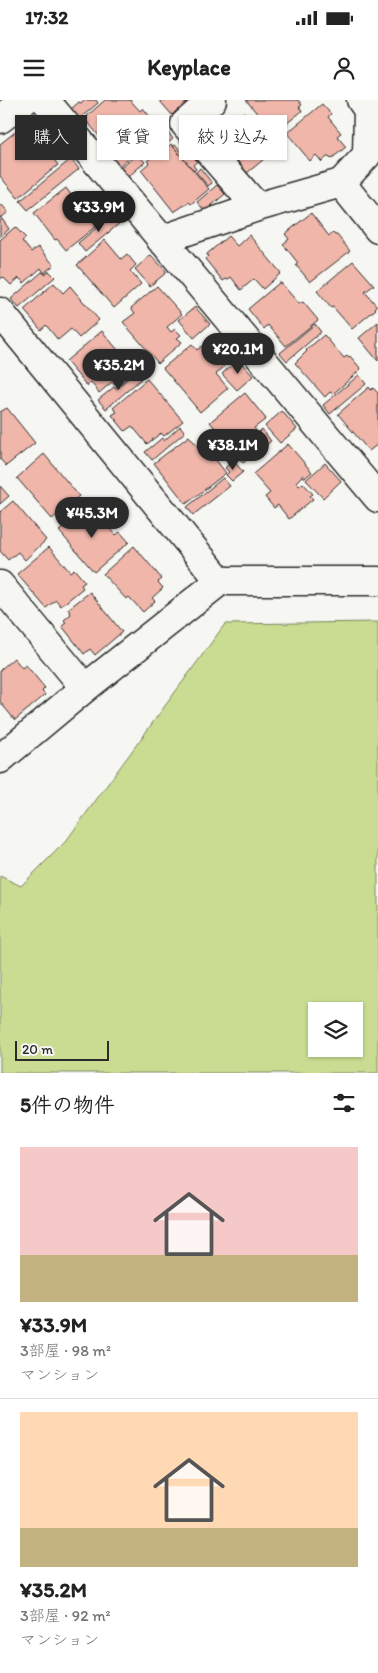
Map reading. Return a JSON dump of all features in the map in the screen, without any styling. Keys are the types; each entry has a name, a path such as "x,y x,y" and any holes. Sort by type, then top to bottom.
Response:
{"street":[{"path":"0,119 25,100"},
{"path":"45,100 378,498"},
{"path":"212,100 185,124 256,207"},
{"path":"161,240 256,207 341,183 367,155 368,110 361,100"},
{"path":"341,183 378,228"},
{"path":"0,312 220,581"},
{"path":"0,759 85,688 220,581 378,581"},
{"path":"0,585 85,688"}],"green space":[{"path":"378,622 378,1073 0,1073 0,876 21,886 66,841 225,624"}],"building":[{"path":"84,100 96,100 98,103 84,115 76,115 71,109 79,102 81,103"},
{"path":"105,100 130,100 140,111 143,108 149,115 97,115 97,133 87,121 87,116"},
{"path":"159,100 198,100 180,111 178,109 172,115"},
{"path":"246,100 298,100 302,105 299,107 302,111 287,123 287,115 258,115"},
{"path":"322,104 331,114 328,117 341,133 337,136 346,147 331,159 328,156 322,162 316,155 310,161 287,133"},
{"path":"15,132 15,160 54,160 58,165 18,198 0,176 0,144"},
{"path":"169,133 173,139 169,142"},
{"path":"171,144 179,153 179,160 185,160 209,189 191,204 189,202 174,212 141,170 149,163 148,160 169,160 169,146"},
{"path":"176,145 179,149 179,153 173,146"},
{"path":"70,160 79,169 28,210 20,201"},
{"path":"114,160 126,160 119,166"},
{"path":"130,160 143,160 145,162 128,177 120,168"},
{"path":"185,160 199,160 193,165 196,169 194,171"},
{"path":"237,160 263,160 247,173"},
{"path":"200,168 212,183 208,186 196,172"},
{"path":"217,185 225,194 205,211 197,202"},
{"path":"66,188 74,199 72,201 76,207 80,204 96,226 66,250 57,239 55,240 34,213"},
{"path":"2,205 8,212 0,219 0,206"},
{"path":"311,213 329,236 333,233 337,235 350,251 310,282 296,265 298,263 283,244 289,239 285,234"},
{"path":"113,214 120,223 85,252 78,243"},
{"path":"2,219 9,229 0,237 0,221"},
{"path":"15,227 26,238 22,241 31,252 38,247 54,265 44,273 41,268 24,283 19,278 11,285 3,277 0,279 0,240"},
{"path":"249,235 281,273 263,289 254,279 241,290 231,277 223,281 205,259 208,256 207,254 228,236 237,246"},
{"path":"105,240 121,259 127,254 136,265 130,271 141,284 114,308 77,265"},
{"path":"151,255 167,272 150,286 135,269"},
{"path":"353,261 374,285 365,292 377,306 376,309 352,329 317,291"},
{"path":"49,271 55,277 19,308 11,299 42,272 45,274"},
{"path":"54,283 63,293 70,286 99,320 79,338 71,329 58,340 46,325 41,330 24,310"},
{"path":"279,283 299,304 303,302 318,320 286,346 268,325 264,329 248,309"},
{"path":"157,286 182,314 167,327 171,332 175,329 181,335 177,338 182,342 158,363 123,322 135,313 131,308"},
{"path":"195,307 210,324 194,338 179,320"},
{"path":"378,322 378,361 359,338"},
{"path":"315,324 321,332 287,361 280,353"},
{"path":"102,331 122,355 124,353 137,369 116,387 112,382 99,393 91,382 87,386 66,361"},
{"path":"324,335 344,358 347,356 349,358 350,356 361,369 333,394 330,392 325,397 295,363 306,350"},
{"path":"192,344 197,350 202,346 205,350 207,347 224,367 216,374 228,388 200,412 163,368"},
{"path":"238,359 253,376 237,390 222,374"},
{"path":"135,372 141,379 106,409 98,400 114,387 116,389"},
{"path":"359,375 366,384 330,414 323,405"},
{"path":"147,379 183,421 164,436 161,433 147,444 132,426 125,431 112,415 117,412 113,408"},
{"path":"369,387 378,393 378,444 369,451 338,414"},
{"path":"245,393 266,419 254,428 258,433 262,429 271,441 243,463 210,422"},
{"path":"7,408 35,443 6,466 0,459 0,412"},
{"path":"282,411 297,429 280,443 265,426"},
{"path":"180,426 185,432 152,460 145,452 162,438 164,441"},
{"path":"189,436 208,459 212,455 226,473 186,504 154,463"},
{"path":"288,444 312,472 305,478 303,475 296,482 299,486 303,483 313,494 310,496 313,499 289,519 278,505 274,508 265,497 270,493 253,474"},
{"path":"44,454 79,496 52,519 17,478"},
{"path":"233,460 243,472 232,481 226,475 229,472 225,468"},
{"path":"325,463 341,481 323,498 306,480"},
{"path":"223,478 230,486 193,515 187,507"},
{"path":"0,486 9,496 0,504"},
{"path":"13,501 46,540 25,560 18,552 8,560 0,551 0,512"},
{"path":"89,511 102,527 106,523 116,535 120,532 129,542 94,572 59,531 63,528 60,525 74,512 80,518"},
{"path":"134,546 162,579 158,582 163,588 152,598 155,601 143,612 129,597 126,599 103,574"},
{"path":"49,547 70,572 74,569 85,582 81,585 83,588 61,606 56,600 46,608 17,574"},
{"path":"90,592 122,632 95,655 90,649 84,654 62,626 66,623 64,620 71,614 68,609"},
{"path":"14,658 22,668 26,665 45,688 42,691 45,695 15,720 0,702 0,670"}]}
